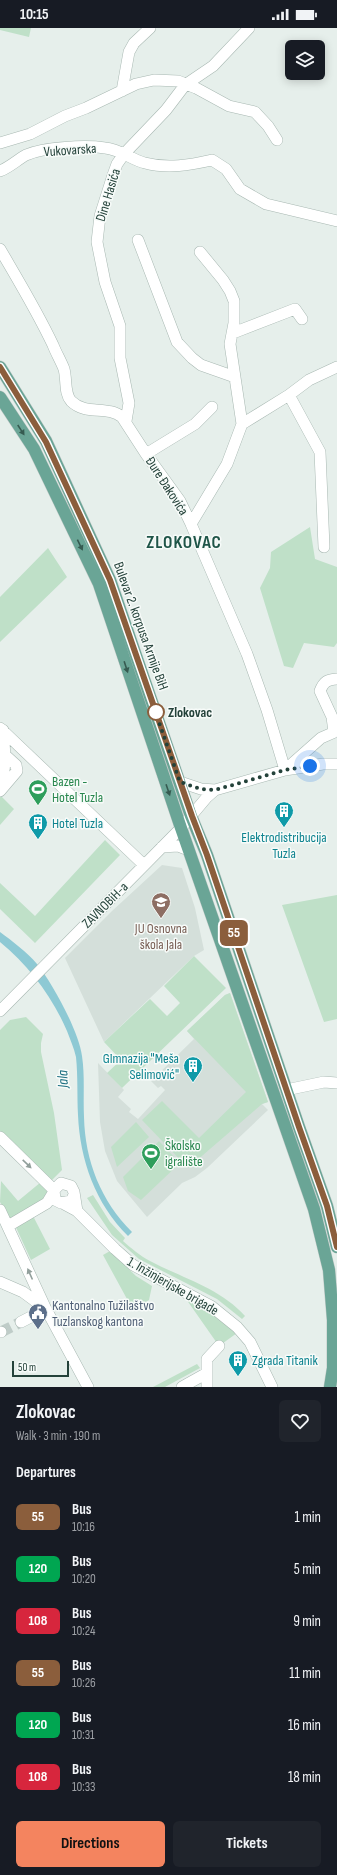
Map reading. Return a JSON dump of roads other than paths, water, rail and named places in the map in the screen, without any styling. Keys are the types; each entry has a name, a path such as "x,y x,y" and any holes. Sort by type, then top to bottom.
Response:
{"main road":[{"name":"Bulevar 2. korpusa Armije BiH","path":"0,367 46,442 110,580 180,782 230,920 286,1090 327,1206 335,1232 337,1247"},
{"name":"Bulevar 2. korpusa Armije BiH","path":"0,397 34,449 99,584 188,850 314,1208 330,1270 333,1320 330,1387"}],"street":[{"path":"122,91 129,52 134,43 150,28"},
{"path":"124,154 171,104 185,85 213,66 249,28"},
{"name":"Vukovarska","path":"0,143 30,134 65,116 86,108 136,84 154,80 178,81 196,88 229,106 255,112 268,126 277,140"},
{"name":"Vukovarska","path":"0,171 26,155 67,147 88,146 107,148 124,154"},
{"name":"Dine Hasića","path":"126,421 129,403 120,358 120,326 105,282 97,242 100,216 117,164 124,154 145,163 168,166 183,166 212,160 226,169 240,189 266,204 337,221"},
{"path":"138,240 177,342 192,358 201,364 235,377"},
{"name":"Đure Đakovića","path":"0,248 42,320 61,362 66,377 67,395 83,409 99,411 108,410 116,412 126,421 146,454 180,501 247,654 267,710 285,770"},
{"path":"191,524 227,464 242,424 230,344 233,333 235,312 230,291 200,252"},
{"path":"233,333 295,309 302,319"},
{"path":"242,424 289,395 309,380 337,367"},
{"path":"289,395 320,452 324,547"},
{"path":"146,454 195,424 212,407"},
{"path":"285,770 321,738 336,732 332,717 320,691 323,684 327,680 337,679"},
{"path":"0,783 3,777 5,755 1,729"},
{"path":"1,729 144,866"},
{"path":"0,791 17,771 16,765 5,755"},
{"path":"180,782 201,789 215,790 285,770 323,764 337,764"},
{"path":"162,847 215,790"},
{"path":"162,847 178,846 188,850"},
{"name":"ZAVNOBiH-a","path":"0,1011 162,847"},
{"path":"286,1090 324,1082 337,1083"},
{"path":"0,1137 54,1192 55,1200 63,1204 71,1201 74,1195"},
{"path":"8,1226 47,1203 58,1184 68,1184 73,1188 77,1211"},
{"name":"1. Inžinjerijske brigade","path":"47,1203 63,1204 77,1211 109,1244 133,1264 211,1306 237,1327 250,1342 272,1387"},
{"path":"0,1210 46,1309 88,1387"},
{"path":"0,1282 23,1292 46,1309"},
{"path":"21,1322 46,1309"},
{"path":"207,1387 207,1358 219,1346"},
{"path":"182,1387 207,1373"}],"water":[{"path":"0,932 24,951 37,964 71,1022 82,1056 85,1133 91,1165 103,1194 121,1220 132,1232 128,1236 116,1223 98,1195 86,1164 79,1132 76,1057 67,1031 61,1018 39,982 21,961 0,942"}],"tunnel":[{"path":"1,1332 21,1322"}],"place":[{"name":"Zlokovac","path":"156,712"},
{"name":"Bazen - Hotel Tuzla","path":"38,806"},
{"name":"Elektrodistribucija Tuzla","path":"284,828"},
{"name":"Hotel Tuzla","path":"38,840"},
{"name":"JU Osnovna škola Jala","path":"161,919"},
{"name":"GImnazija \"Meša Selimović\"","path":"193,1083"},
{"name":"Školsko igralište","path":"151,1170"},
{"name":"Kantonalno Tužilaštvo Tuzlanskog kantona","path":"38,1330"},
{"name":"Zgrada Titanik","path":"238,1377"}],"district":[{"name":"ZLOKOVAC","path":"184,542"}],"water label":[{"name":"Jala","path":"63,1079"}]}
